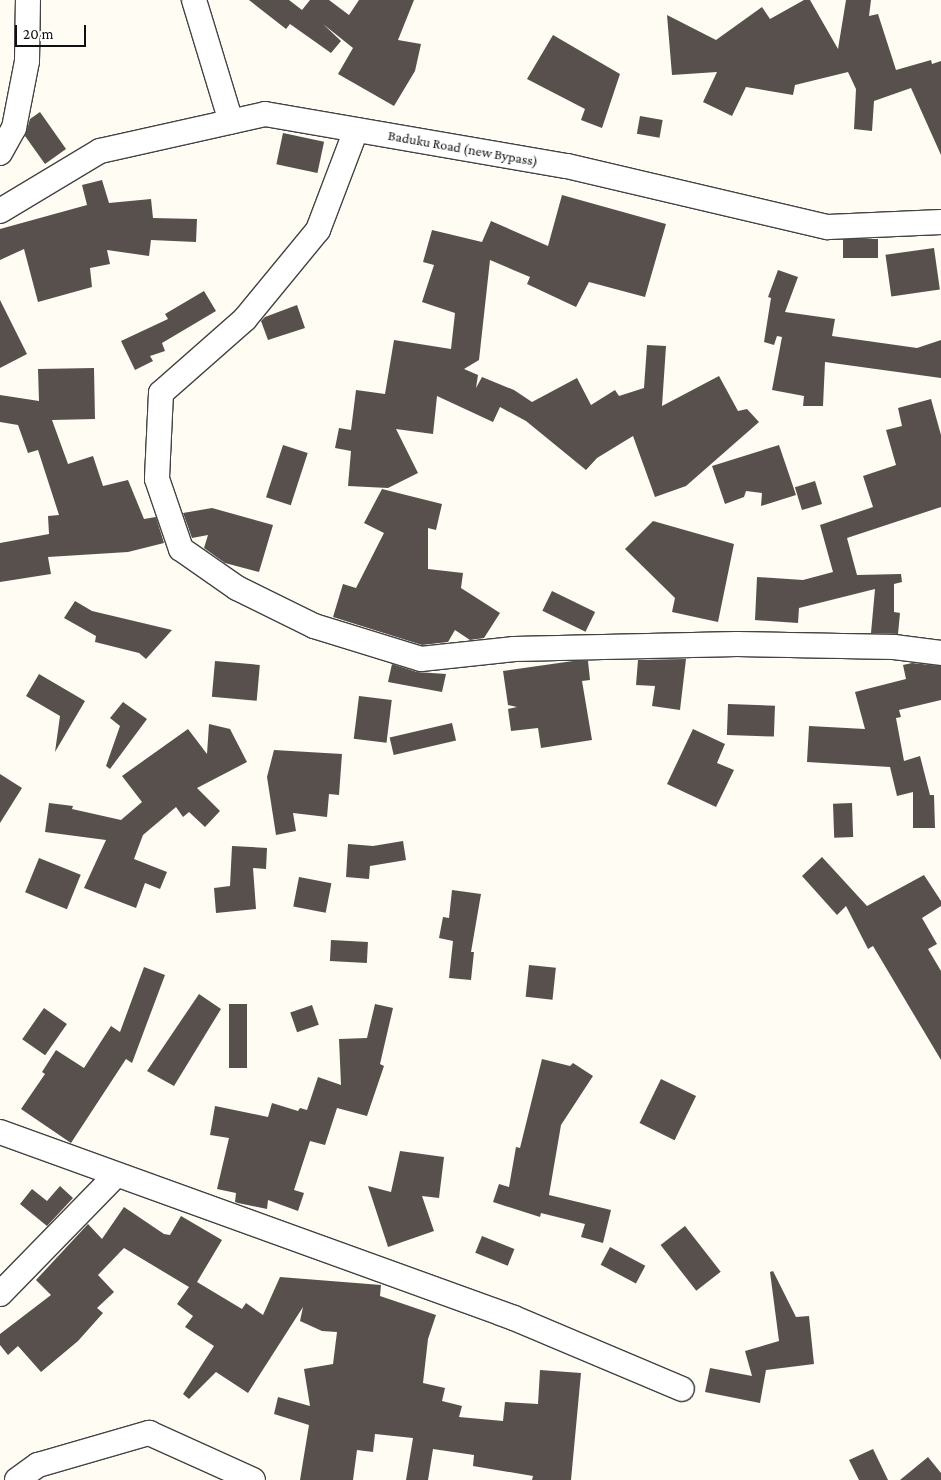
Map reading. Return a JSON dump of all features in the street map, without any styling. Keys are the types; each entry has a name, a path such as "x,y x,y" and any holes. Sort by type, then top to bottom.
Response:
{"street":[{"path":"0,154 14,128 27,61 28,0"},
{"path":"194,0 231,122"},
{"name":"Baduku Road (new Bypass)","path":"0,211 100,152 265,114 567,166 828,227 941,222"},
{"path":"356,130 318,230 245,319 161,392 157,479 181,549 237,588 314,626 420,659 514,649 737,644 894,647 941,653"},
{"path":"0,1132 514,1318 682,1389"},
{"path":"0,1294 116,1175"},
{"path":"17,1480 38,1465 149,1433 253,1480"}],"building":[{"path":"249,0 289,0 302,10 310,0 329,0 349,15 359,0 414,0 398,40 421,44 415,71 394,106 338,74 353,48 323,24 341,41 331,53 290,24 286,29"},
{"path":"804,0 810,0 838,49 846,0 871,0 869,16 878,14 896,70 931,60 932,64 941,61 941,155 911,88 874,101 872,131 854,129 856,89 848,72 795,85 793,95 746,87 732,116 703,102 717,72 672,75 667,15 716,40 762,7 770,19"},
{"path":"553,35 620,74 602,128 581,120 585,109 527,79"},
{"path":"40,112 66,149 45,164 25,136 30,119"},
{"path":"640,116 663,120 660,138 637,134"},
{"path":"283,133 324,142 317,173 276,164"},
{"path":"102,180 109,203 151,199 153,218 197,219 196,242 151,240 149,256 107,250 110,264 90,268 92,287 38,302 24,249 0,260 0,229 87,205 82,185"},
{"path":"562,195 666,224 645,297 589,282 576,307 527,284 530,277 490,260 479,360 464,369 478,375 476,388 482,377 514,390 532,402 577,378 591,405 615,390 619,396 644,388 647,345 666,346 662,406 719,376 738,411 747,409 759,422 686,486 655,497 633,436 597,458 586,470 526,421 500,407 493,422 437,396 433,434 396,429 418,473 388,488 348,486 351,451 335,448 339,428 351,430 356,390 385,394 394,340 451,349 455,313 422,302 434,265 423,262 432,230 482,242 491,221 548,246"},
{"path":"843,239 878,239 878,258 843,258"},
{"path":"934,248 940,290 891,296 885,255"},
{"path":"778,270 798,277 785,312 835,319 832,336 917,348 941,340 941,378 825,362 823,406 803,406 804,396 772,390 782,337 777,336 774,345 764,342 771,298 768,297"},
{"path":"204,291 216,311 162,343 165,351 150,356 153,361 135,370 121,341 168,319 165,314"},
{"path":"0,300 27,354 0,368"},
{"path":"297,305 305,328 268,340 261,321 265,317"},
{"path":"94,368 95,419 52,420 68,464 93,456 103,486 128,480 144,519 156,517 164,543 128,552 48,557 51,574 0,582 0,543 49,534 48,516 59,515 38,450 28,453 18,425 0,422 0,395 39,401 38,369"},
{"path":"931,399 941,435 941,507 847,538 857,575 901,574 902,582 894,584 894,612 900,613 898,634 871,633 875,589 799,608 798,623 755,620 757,577 803,580 833,572 820,525 873,507 863,476 896,465 886,430 902,426 898,408"},
{"path":"283,445 308,453 291,505 266,497"},
{"path":"779,445 796,495 761,506 762,493 746,491 744,497 725,504 712,466"},
{"path":"815,481 822,504 802,510 795,487"},
{"path":"382,489 442,504 436,530 428,528 428,569 463,573 461,588 500,613 484,638 470,640 455,630 448,642 422,645 333,617 343,584 356,588 384,533 364,523"},
{"path":"212,508 273,525 259,572 225,563 204,548 208,535 192,538 183,513"},
{"path":"653,521 734,544 718,622 672,612 675,598 625,549"},
{"path":"552,591 595,612 585,632 542,611"},
{"path":"75,601 92,611 172,630 146,659 139,653 95,642 96,636 64,618"},
{"path":"686,659 680,710 652,706 655,686 636,685 638,660"},
{"path":"215,661 260,665 257,701 212,697"},
{"path":"573,661 588,661 590,680 582,681 592,740 541,748 538,728 511,731 508,709 517,707 508,705 503,671"},
{"path":"912,663 941,666 941,700 899,710 901,717 896,718 904,761 920,756 930,795 934,795 935,828 913,828 913,792 897,796 890,767 807,762 809,726 865,729 855,692 906,679 903,665"},
{"path":"392,664 417,672 446,674 442,692 388,682"},
{"path":"39,674 85,701 55,752 60,716 26,696"},
{"path":"359,696 392,700 387,743 354,739"},
{"path":"123,702 147,719 110,769 106,766 120,726 110,718"},
{"path":"728,704 775,706 774,737 727,735"},
{"path":"452,723 456,741 394,755 390,737"},
{"path":"209,724 230,729 247,762 197,788 220,811 205,827 189,812 183,817 176,807 143,835 134,859 167,872 160,889 145,883 136,908 84,888 106,840 45,832 49,803 73,806 72,809 121,820 142,802 122,776 188,729 207,754"},
{"path":"693,729 725,744 717,763 734,770 716,807 667,784"},
{"path":"274,750 342,754 339,795 329,794 327,817 293,813 296,831 276,835 267,777"},
{"path":"0,774 22,788 0,823"},
{"path":"852,803 853,837 834,838 833,804"},
{"path":"403,841 406,860 370,866 369,879 346,877 348,844 373,846"},
{"path":"232,846 267,848 266,869 253,868 256,909 216,913 214,888 230,886"},
{"path":"822,857 867,906 924,875 941,901 941,906 922,918 937,944 928,949 941,971 941,1060 873,946 868,949 846,906 837,915 802,876"},
{"path":"39,858 81,875 67,909 25,892"},
{"path":"299,877 331,883 326,913 293,906"},
{"path":"452,890 481,894 471,952 474,952 471,980 449,978 453,941 439,938 443,917 449,918"},
{"path":"331,940 368,942 367,963 330,961"},
{"path":"529,965 556,968 553,1000 526,997"},
{"path":"144,967 165,975 132,1063 126,1059 71,1143 21,1109 45,1074 42,1072 56,1050 84,1068 111,1026 120,1032"},
{"path":"199,994 221,1009 174,1086 147,1071"},
{"path":"229,1004 247,1004 247,1068 229,1068"},
{"path":"375,1004 393,1008 380,1064 384,1066 367,1116 337,1108 325,1145 310,1141 294,1190 304,1193 298,1211 268,1200 267,1209 238,1203 235,1202 236,1193 217,1189 229,1138 210,1135 215,1106 268,1117 272,1103 298,1111 300,1108 307,1110 318,1077 341,1085 339,1039 367,1038"},
{"path":"312,1005 319,1025 297,1032 290,1012"},
{"path":"44,1008 67,1024 45,1055 22,1039"},
{"path":"542,1059 570,1066 573,1063 593,1076 561,1125 549,1195 611,1210 603,1243 581,1237 585,1224 541,1213 540,1217 493,1202 499,1184 509,1187 516,1147 520,1148"},
{"path":"661,1079 696,1096 675,1140 640,1123"},
{"path":"400,1151 444,1157 439,1198 422,1196 434,1231 388,1247 368,1186 391,1192"},
{"path":"60,1186 73,1198 47,1226 20,1204 32,1189 47,1201"},
{"path":"124,1207 164,1234 170,1235 181,1216 222,1240 197,1282 242,1309 246,1303 263,1315 280,1277 381,1285 380,1296 436,1315 428,1339 423,1383 445,1388 442,1401 462,1406 459,1417 503,1421 505,1402 538,1404 540,1370 581,1373 571,1480 532,1480 533,1476 473,1466 474,1455 433,1449 428,1480 406,1480 413,1438 375,1434 373,1452 357,1450 353,1480 300,1480 309,1425 274,1414 278,1397 310,1406 304,1369 333,1364 337,1332 322,1331 300,1321 303,1307 248,1393 216,1372 189,1399 183,1394 214,1346 185,1327 193,1316 177,1304 189,1287 124,1248 98,1275 114,1292 97,1308 103,1313 78,1341 41,1372 18,1346 8,1355 0,1345 0,1334 51,1295 36,1280 88,1224 102,1239"},
{"path":"685,1226 721,1272 696,1291 661,1245"},
{"path":"482,1236 514,1249 508,1266 475,1253"},
{"path":"610,1247 645,1266 636,1283 601,1265"},
{"path":"773,1271 796,1317 809,1316 814,1364 766,1370 760,1403 705,1392 710,1368 752,1376 745,1351 779,1341 770,1272"},
{"path":"873,1449 888,1480 859,1480 849,1460"},
{"path":"928,1457 941,1473 941,1480 900,1480"}]}
